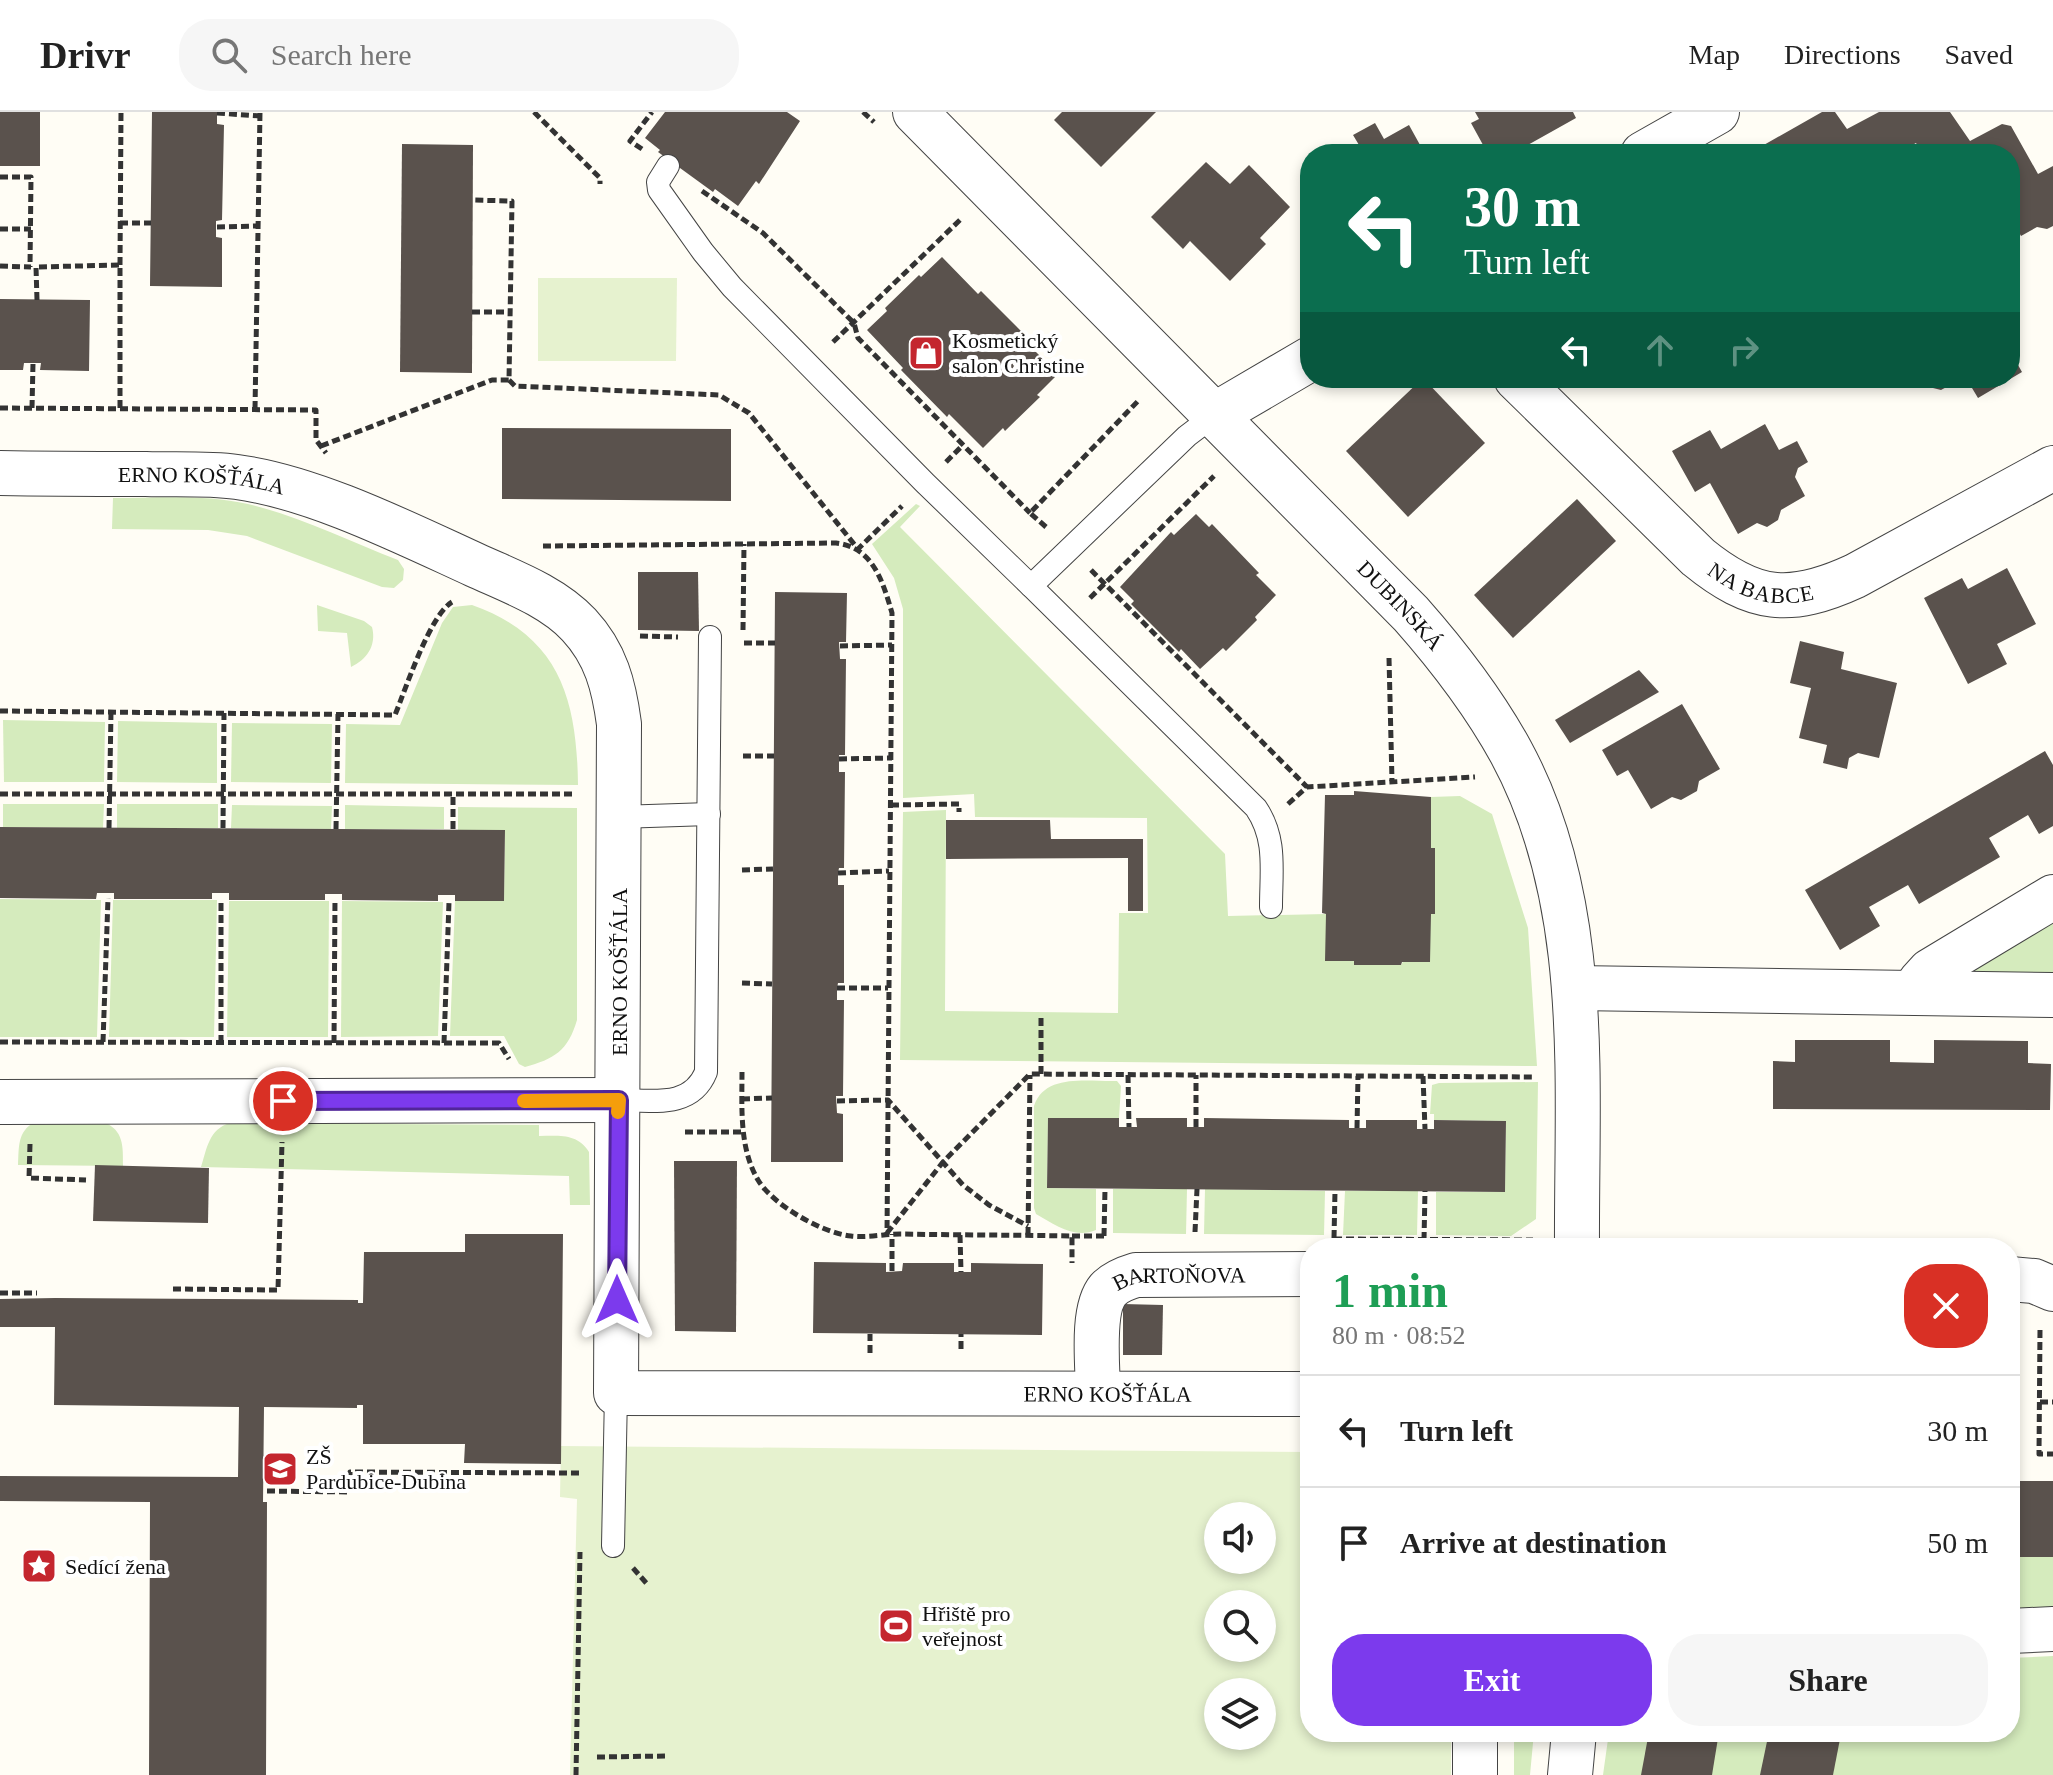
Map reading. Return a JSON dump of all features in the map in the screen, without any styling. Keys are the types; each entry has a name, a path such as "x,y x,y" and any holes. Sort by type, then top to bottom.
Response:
{"street":[{"path":"1661,144 1717,112"},
{"name":"DUBINSKÁ","path":"900,122 1201,425 1411,614 1452,661 1486,709 1523,779 1550,851 1563,905 1575,988 1558,1238"},
{"path":"1201,425 1300,365"},
{"name":"NA BABCE","path":"1526,388 1698,557 1723,578 1766,594 1793,595 1825,590 2053,468"},
{"name":"ERNO KOŠŤÁLA","path":"0,473 210,475 258,480 322,500 506,579 548,601 577,622 593,641 607,665 619,724 601,806 619,1100 616,1393 1300,1394"},
{"path":"1917,993 1920,982 1930,971 2053,897"},
{"path":"1575,988 2053,995"},
{"path":"0,1102 619,1100"},
{"name":"BARTOŇOVA","path":"1098,1393 1098,1318 1101,1301 1108,1290 1122,1280 1136,1275 1300,1274"},
{"path":"2020,1280 2034,1281 2047,1308"},
{"path":"2020,1631 2053,1629"},
{"path":"1475,1742 1475,1775"},
{"path":"1570,1775 1573,1742"}],"lane":[{"path":"668,166 658,186 720,274 925,483 1256,808 1266,823 1271,839 1271,907"},
{"path":"1031,586 1201,425"},
{"path":"619,1100 681,1099 696,1089 706,1072 710,637"},
{"path":"601,806 709,814"},
{"path":"613,1546 616,1393"}],"path":[{"path":"120,408 121,112"},
{"path":"534,112 600,178 600,184"},
{"path":"652,112 630,141 763,233 854,323 858,338 1307,787"},
{"path":"863,112 900,122"},
{"path":"217,113 260,114 255,409"},
{"path":"0,177 31,177 31,229 37,300"},
{"path":"472,200 512,201 509,380"},
{"path":"808,365 967,212"},
{"path":"120,223 151,223"},
{"path":"217,227 258,226"},
{"path":"0,229 31,229"},
{"path":"0,266 120,265"},
{"path":"472,312 510,312"},
{"path":"32,408 33,363"},
{"path":"321,446 492,380 509,380 515,386 719,395 749,413 858,549 925,483"},
{"path":"1030,513 1145,394 1201,425 1220,469 1067,621"},
{"path":"0,408 316,410"},
{"path":"0,711 395,715 443,608 462,596"},
{"path":"744,643 775,643"},
{"path":"840,646 892,645"},
{"path":"1389,657 1392,781"},
{"path":"109,828 111,712"},
{"path":"223,828 224,713"},
{"path":"336,829 338,714"},
{"path":"743,756 774,756"},
{"path":"839,759 892,758"},
{"path":"1266,823 1307,787 1447,781 1484,776"},
{"path":"0,794 453,794 601,806"},
{"path":"453,794 453,829"},
{"path":"891,805 959,804 959,812"},
{"path":"742,870 773,869"},
{"path":"838,873 889,871"},
{"path":"103,1042 108,898"},
{"path":"221,899 221,1043"},
{"path":"334,1043 335,899"},
{"path":"444,1043 449,902"},
{"path":"742,983 772,984"},
{"path":"837,988 888,988"},
{"path":"1041,1018 1041,1074"},
{"path":"0,1042 499,1043 512,1063"},
{"path":"1028,1235 1030,1074"},
{"path":"892,1271 890,1234 943,1162 1030,1074 1526,1076"},
{"path":"1128,1075 1129,1127"},
{"path":"1196,1075 1196,1127"},
{"path":"1357,1128 1358,1076"},
{"path":"1423,1076 1425,1129"},
{"path":"742,1099 772,1098"},
{"path":"837,1101 888,1100 963,1185 1028,1226"},
{"path":"741,1122 758,1180 772,1197 805,1220 827,1230 851,1236 1072,1236 1072,1267"},
{"path":"30,1165 29,1178 86,1180"},
{"path":"173,1289 278,1290 281,1169"},
{"path":"1104,1236 1105,1189"},
{"path":"1195,1237 1197,1189"},
{"path":"1334,1238 1335,1191"},
{"path":"1424,1238 1425,1191"},
{"path":"960,1235 961,1272"},
{"path":"0,1293 37,1293"},
{"path":"2047,1308 2039,1454 2053,1454"},
{"path":"2040,1402 2053,1402"},
{"path":"267,1491 350,1492 350,1472 615,1473"},
{"path":"576,1775 580,1537"},
{"path":"597,1757 666,1756"}],"green space":[{"path":"538,278 677,278 676,361 538,361"},
{"path":"113,498 215,499 267,509 398,560 404,569 403,580 394,588 382,587 247,536 208,530 112,529"},
{"path":"916,504 920,506 900,527 1225,854 1228,916 1326,914 1326,960 1354,961 1354,965 1401,965 1431,914 1435,913 1431,797 1460,796 1492,814 1528,928 1537,1066 900,1060 903,812 946,810 945,1011 1118,1013 1119,913 1148,913 1147,818 975,817 974,794 903,798 903,609 894,578 872,544"},
{"path":"317,605 364,621 372,627 372,646 356,664 351,667 347,633 318,631"},
{"path":"472,605 502,618 526,634 544,653 558,675 573,725 578,785 345,783 346,724 400,725 442,623 453,607"},
{"path":"3,720 105,722 104,782 4,782"},
{"path":"118,721 217,723 217,783 117,782"},
{"path":"232,723 332,724 331,783 231,782"},
{"path":"3,804 104,804 103,828 3,827"},
{"path":"117,804 218,804 218,828 117,828"},
{"path":"232,805 332,806 331,829 231,828"},
{"path":"345,805 444,807 444,829 345,829"},
{"path":"458,807 577,808 577,1020 569,1039 558,1052 544,1061 525,1067 519,1064 504,1036 450,1036 455,901 504,901 505,831 458,830"},
{"path":"0,899 101,900 97,1037 0,1037"},
{"path":"113,900 217,900 214,1037 109,1037"},
{"path":"229,901 329,901 328,1037 227,1037"},
{"path":"342,901 443,902 438,1036 341,1037"},
{"path":"2053,919 2053,982 1955,976"},
{"path":"1117,1081 1121,1086 1119,1118 1048,1118 1047,1188 1096,1189 1096,1230 1080,1233 1065,1230 1036,1214 1034,1208 1034,1106 1040,1095 1057,1084"},
{"path":"1538,1082 1536,1219 1511,1236 1436,1235 1436,1192 1505,1192 1506,1121 1434,1120 1434,1114 1430,1114 1432,1085"},
{"path":"35,1122 104,1122 119,1135 123,1166 18,1165 22,1135"},
{"path":"230,1123 539,1125 539,1136 573,1139 589,1152 590,1205 570,1205 569,1176 201,1167 213,1135"},
{"path":"1113,1189 1187,1189 1186,1234 1113,1233"},
{"path":"1205,1189 1325,1191 1324,1235 1204,1234"},
{"path":"1345,1191 1418,1191 1417,1235 1343,1235"},
{"name":"Hřiště pro veřejnost","path":"561,1446 1300,1452 1300,1742 1451,1742 1451,1775 570,1775 577,1499 560,1497"},
{"path":"2020,1557 2053,1557 2053,1609 2020,1611"},
{"path":"2053,1656 2053,1775 1603,1775 1608,1742 2020,1742 2020,1658"},
{"path":"1514,1742 1533,1742 1530,1775 1514,1775"}],"building":[{"path":"0,112 40,112 40,166 0,166"},
{"path":"152,112 217,112 217,124 224,125 222,220 216,221 216,237 222,238 222,287 150,286"},
{"path":"665,112 787,112 800,121 759,184 756,181 738,206 658,152 660,150 645,138"},
{"path":"1062,112 1156,112 1101,167 1054,120"},
{"path":"1475,112 1573,112 1576,118 1530,144 1483,144 1471,123 1479,119"},
{"path":"1822,112 1835,112 1847,129 1879,112 1950,112 1970,141 2002,124 2011,126 2038,174 2053,166 2053,226 2047,229 2037,227 2020,234 2020,144 1766,144"},
{"path":"1375,123 1384,139 1409,125 1419,144 1358,144 1353,135"},
{"path":"402,144 473,145 472,373 400,372"},
{"path":"1206,162 1230,184 1249,165 1290,207 1260,238 1266,244 1230,281 1190,241 1183,249 1151,217"},
{"path":"942,257 1027,337 1024,340 1058,374 1037,395 1040,397 983,448 949,414 947,417 867,330 887,311 885,308"},
{"path":"0,299 90,300 89,371 40,370 41,363 24,363 23,370 0,370"},
{"path":"1412,388 1433,388 1485,443 1408,517 1346,451"},
{"path":"1972,388 1995,388 1978,398"},
{"path":"1765,424 1779,450 1797,441 1808,462 1798,468 1795,477 1805,496 1781,510 1778,520 1767,527 1757,523 1738,534 1710,483 1695,492 1672,451 1710,430 1721,449"},
{"path":"502,428 731,429 731,501 502,499"},
{"path":"1577,499 1616,541 1513,638 1474,595"},
{"path":"1196,514 1209,527 1212,524 1276,595 1255,617 1257,620 1226,651 1223,648 1200,669 1131,604 1134,601 1120,587 1171,532 1174,535"},
{"path":"2007,568 2036,624 1997,644 2007,664 1968,684 1924,598 1962,578 1968,589"},
{"path":"638,572 698,572 699,631 638,630"},
{"path":"775,592 847,593 846,642 839,642 840,659 846,659 845,755 839,755 839,772 845,772 844,868 839,868 838,873 838,885 844,885 844,983 838,983 837,988 837,1000 844,1000 843,1096 836,1096 837,1113 843,1114 843,1162 771,1162"},
{"path":"1800,641 1844,652 1841,669 1897,683 1879,758 1858,753 1849,758 1847,769 1823,763 1827,745 1799,738 1811,688 1790,683"},
{"path":"1639,670 1659,692 1570,743 1555,720"},
{"path":"1682,704 1720,769 1699,781 1697,791 1681,800 1672,797 1651,809 1628,770 1617,776 1602,750"},
{"path":"2045,751 2053,765 2053,826 2039,834 2028,815 1989,838 2000,857 1919,904 1908,885 1869,907 1880,926 1840,950 1805,890"},
{"path":"1354,791 1431,797 1435,914 1431,914 1430,962 1354,965 1354,961 1325,961 1326,914 1322,913 1325,795 1354,795"},
{"path":"946,820 1050,820 1051,839 1143,839 1143,911 1128,911 1128,858 946,859"},
{"path":"0,827 505,830 504,901 455,901 455,895 438,895 438,901 342,900 342,894 325,894 325,900 229,900 229,893 212,893 212,899 114,899 114,893 97,893 96,899 0,898"},
{"path":"1795,1040 1890,1040 1890,1062 1934,1063 1934,1040 2028,1041 2028,1063 2051,1064 2050,1110 1773,1109 1773,1061 1795,1062"},
{"path":"1048,1118 1119,1118 1119,1127 1137,1127 1136,1118 1187,1118 1187,1127 1204,1127 1204,1118 1349,1120 1349,1128 1366,1128 1366,1120 1417,1120 1417,1129 1434,1129 1434,1120 1506,1121 1505,1192 1047,1188"},
{"path":"674,1161 737,1161 736,1332 675,1331"},
{"path":"95,1165 209,1168 208,1223 93,1221"},
{"path":"465,1234 563,1234 561,1464 464,1463 465,1444 363,1444 363,1405 357,1405 357,1408 264,1407 263,1502 267,1502 266,1775 149,1775 150,1502 0,1501 0,1476 238,1477 239,1407 54,1405 55,1327 0,1327 0,1299 358,1300 358,1303 363,1303 364,1252 465,1252"},
{"path":"814,1262 886,1263 886,1272 902,1271 903,1263 954,1263 954,1272 971,1272 971,1263 1043,1264 1042,1335 813,1333"},
{"path":"1123,1304 1163,1305 1162,1355 1123,1355"},
{"path":"2020,1481 2053,1481 2053,1557 2020,1557"},
{"path":"1647,1742 1717,1742 1712,1775 1641,1775"},
{"path":"1767,1742 1839,1742 1833,1775 1760,1775"}],"slow traffic":[{"path":"524,1101 619,1100 618,1112"}],"place":[{"name":"Kosmetický salon Christine","path":"926,353"},
{"name":"ZŠ Pardubice-Dubina","path":"280,1469"},
{"name":"Sedící žena","path":"39,1566"},
{"name":"Hřiště pro veřejnost","path":"896,1626"}],"route":[{"path":"283,1101 619,1100 617,1300"}]}
